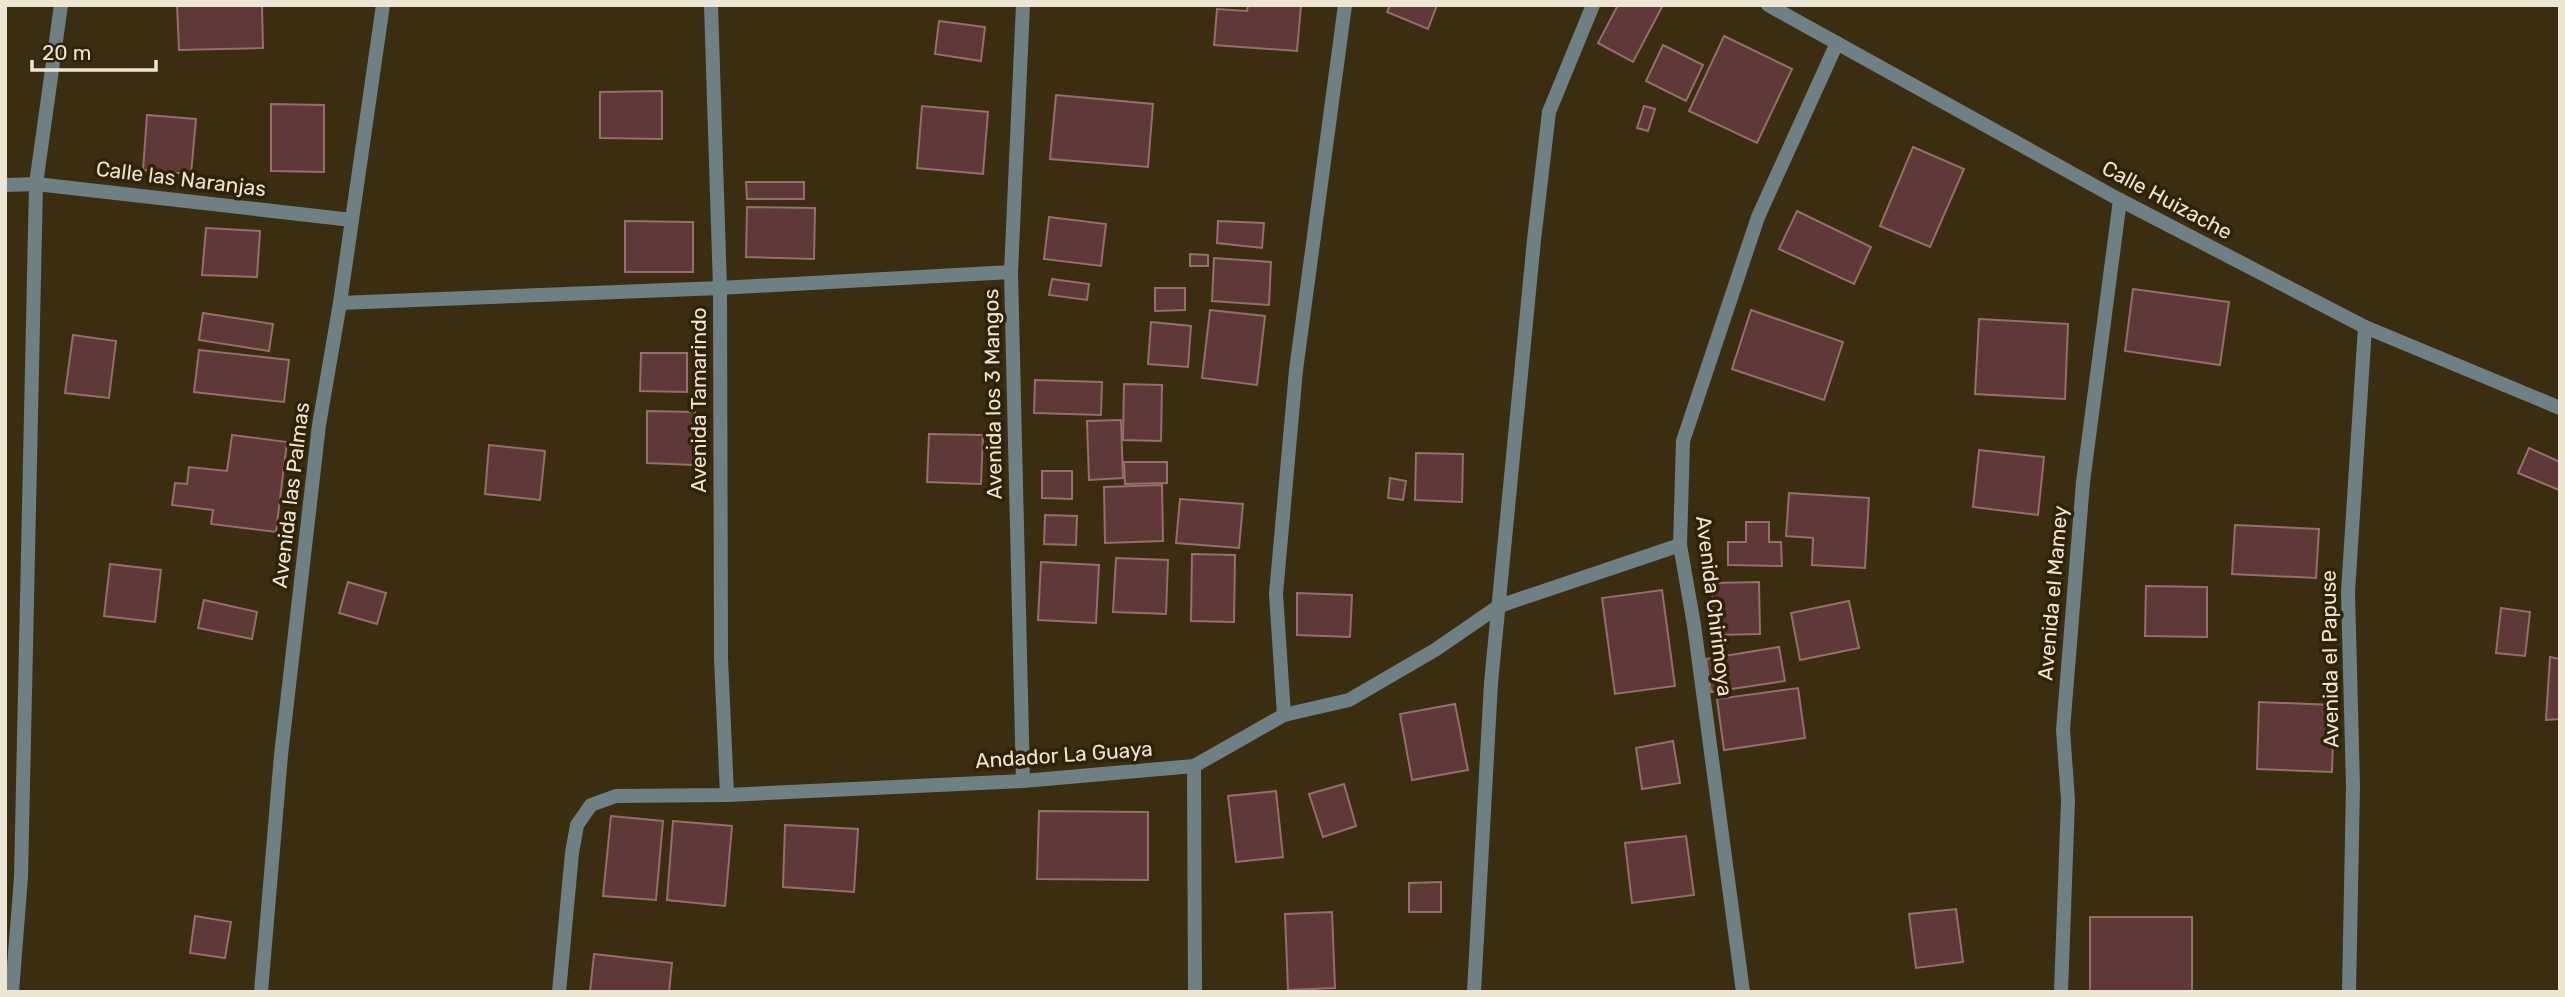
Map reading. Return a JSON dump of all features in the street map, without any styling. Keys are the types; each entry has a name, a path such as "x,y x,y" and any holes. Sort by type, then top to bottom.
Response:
{"street":[{"path":"12,992 21,877 36,184 61,5"},
{"name":"Avenida las Palmas","path":"261,992 281,755 319,425 340,303 383,5"},
{"name":"Avenida Tamarindo","path":"711,5 720,289 721,658 727,795"},
{"name":"Avenida los 3 Mangos","path":"1023,5 1011,272 1023,781"},
{"path":"1284,715 1277,581 1296,370 1345,5"},
{"path":"1474,992 1491,683 1531,267 1549,112 1593,5"},
{"name":"Calle Huizache","path":"1768,5 2120,200 2365,327 2560,408"},
{"name":"Avenida Chirimoya","path":"1743,992 1694,625 1680,545 1683,442 1759,217 1837,43"},
{"name":"Calle las Naranjas","path":"5,186 36,184 352,220"},
{"name":"Avenida el Mamey","path":"2060,992 2068,800 2063,730 2083,482 2120,200"},
{"path":"340,303 720,289 1011,272"},
{"name":"Avenida el Papuse","path":"2349,992 2353,786 2348,592 2365,327"},
{"name":"Andador La Guaya","path":"559,992 575,834 577,825 591,805 616,796 727,795 1023,781 1194,765 1284,715 1349,700 1435,650 1499,606 1680,545"},
{"path":"1194,765 1195,992"}],"building":[{"path":"177,5 262,5 263,48 179,50"},
{"path":"1248,5 1301,5 1297,51 1214,45 1217,9 1247,11"},
{"path":"1390,5 1437,5 1428,29 1387,12"},
{"path":"1618,5 1663,5 1633,62 1598,43"},
{"path":"939,21 985,27 981,61 935,54"},
{"path":"1724,36 1792,69 1757,143 1689,111"},
{"path":"1663,45 1703,65 1686,101 1646,81"},
{"path":"662,91 662,139 600,138 600,92"},
{"path":"1056,95 1153,104 1148,167 1050,159"},
{"path":"271,104 324,105 324,172 271,171"},
{"path":"922,106 988,112 983,174 917,168"},
{"path":"1644,106 1655,109 1648,131 1637,128"},
{"path":"147,115 196,119 191,174 143,170"},
{"path":"1913,147 1964,169 1930,247 1880,226"},
{"path":"746,182 804,182 804,199 747,199"},
{"path":"747,207 815,208 814,259 746,257"},
{"path":"1797,211 1871,247 1854,284 1779,249"},
{"path":"1049,217 1106,224 1101,266 1044,259"},
{"path":"625,221 693,222 693,272 625,272"},
{"path":"1218,221 1264,223 1262,248 1217,243"},
{"path":"206,228 260,231 257,277 202,275"},
{"path":"1190,254 1208,255 1208,266 1190,266"},
{"path":"1214,258 1271,262 1269,305 1212,301"},
{"path":"1052,279 1089,284 1087,300 1049,295"},
{"path":"1155,288 1185,288 1185,310 1155,311"},
{"path":"2133,289 2229,302 2220,365 2125,351"},
{"path":"1210,310 1265,316 1257,385 1202,378"},
{"path":"1751,310 1843,342 1824,400 1732,369"},
{"path":"203,313 273,324 269,351 199,340"},
{"path":"1979,319 2068,324 2065,399 1975,394"},
{"path":"1151,322 1191,326 1188,367 1148,364"},
{"path":"73,335 116,341 109,398 65,393"},
{"path":"199,350 289,360 284,402 194,392"},
{"path":"641,353 687,353 687,392 640,391"},
{"path":"1035,380 1102,382 1101,415 1034,413"},
{"path":"1124,384 1162,385 1161,441 1123,440"},
{"path":"647,411 695,412 694,465 647,463"},
{"path":"1121,420 1123,478 1089,480 1087,421"},
{"path":"929,434 983,435 981,484 927,482"},
{"path":"232,435 287,442 276,532 211,524 213,510 172,505 175,483 187,484 189,467 227,471"},
{"path":"489,445 545,451 540,500 485,494"},
{"path":"2529,448 2560,462 2559,490 2518,473"},
{"path":"1979,450 2044,457 2038,515 1973,507"},
{"path":"1416,453 1463,454 1462,502 1415,500"},
{"path":"1124,462 1167,462 1167,483 1125,484"},
{"path":"1042,471 1072,471 1072,499 1042,498"},
{"path":"1390,478 1406,481 1403,500 1388,498"},
{"path":"1162,485 1163,541 1105,543 1104,487"},
{"path":"1789,493 1869,498 1865,568 1812,565 1813,538 1786,536"},
{"path":"1180,499 1243,504 1239,548 1176,543"},
{"path":"1045,515 1077,516 1076,545 1044,544"},
{"path":"1746,522 1769,522 1769,542 1781,542 1782,566 1728,565 1728,542 1746,542"},
{"path":"2235,525 2319,529 2316,578 2232,574"},
{"path":"1192,554 1235,555 1234,622 1191,621"},
{"path":"1116,558 1168,560 1166,614 1113,612"},
{"path":"1041,562 1099,565 1096,623 1038,620"},
{"path":"110,564 161,570 155,622 104,616"},
{"path":"348,582 386,593 377,624 339,613"},
{"path":"1759,582 1760,634 1714,635 1712,583"},
{"path":"2146,586 2207,587 2207,637 2145,636"},
{"path":"1662,590 1675,686 1615,694 1602,598"},
{"path":"1297,593 1352,595 1350,637 1297,635"},
{"path":"204,600 257,612 252,639 198,628"},
{"path":"1849,601 1859,648 1800,660 1791,613"},
{"path":"2501,608 2530,612 2525,656 2496,653"},
{"path":"1779,647 1785,681 1711,692 1706,659"},
{"path":"2550,657 2560,659 2560,719 2546,720"},
{"path":"1798,688 1805,738 1724,750 1717,699"},
{"path":"2259,702 2334,705 2332,772 2257,769"},
{"path":"1455,704 1468,770 1412,780 1400,714"},
{"path":"1673,741 1680,783 1642,789 1636,748"},
{"path":"1344,784 1356,826 1323,837 1309,794"},
{"path":"1276,791 1283,857 1236,862 1228,796"},
{"path":"1039,811 1148,812 1148,880 1037,879"},
{"path":"611,816 663,821 656,900 603,896"},
{"path":"673,821 732,826 725,906 667,900"},
{"path":"785,825 858,829 854,892 783,887"},
{"path":"1686,836 1694,895 1632,903 1625,843"},
{"path":"1441,882 1441,912 1409,912 1409,883"},
{"path":"1956,909 1963,962 1916,968 1909,914"},
{"path":"1332,912 1335,988 1288,990 1285,914"},
{"path":"195,916 231,922 225,958 190,953"},
{"path":"2090,917 2192,917 2192,992 2090,992"},
{"path":"594,954 672,963 669,992 590,992"}]}
